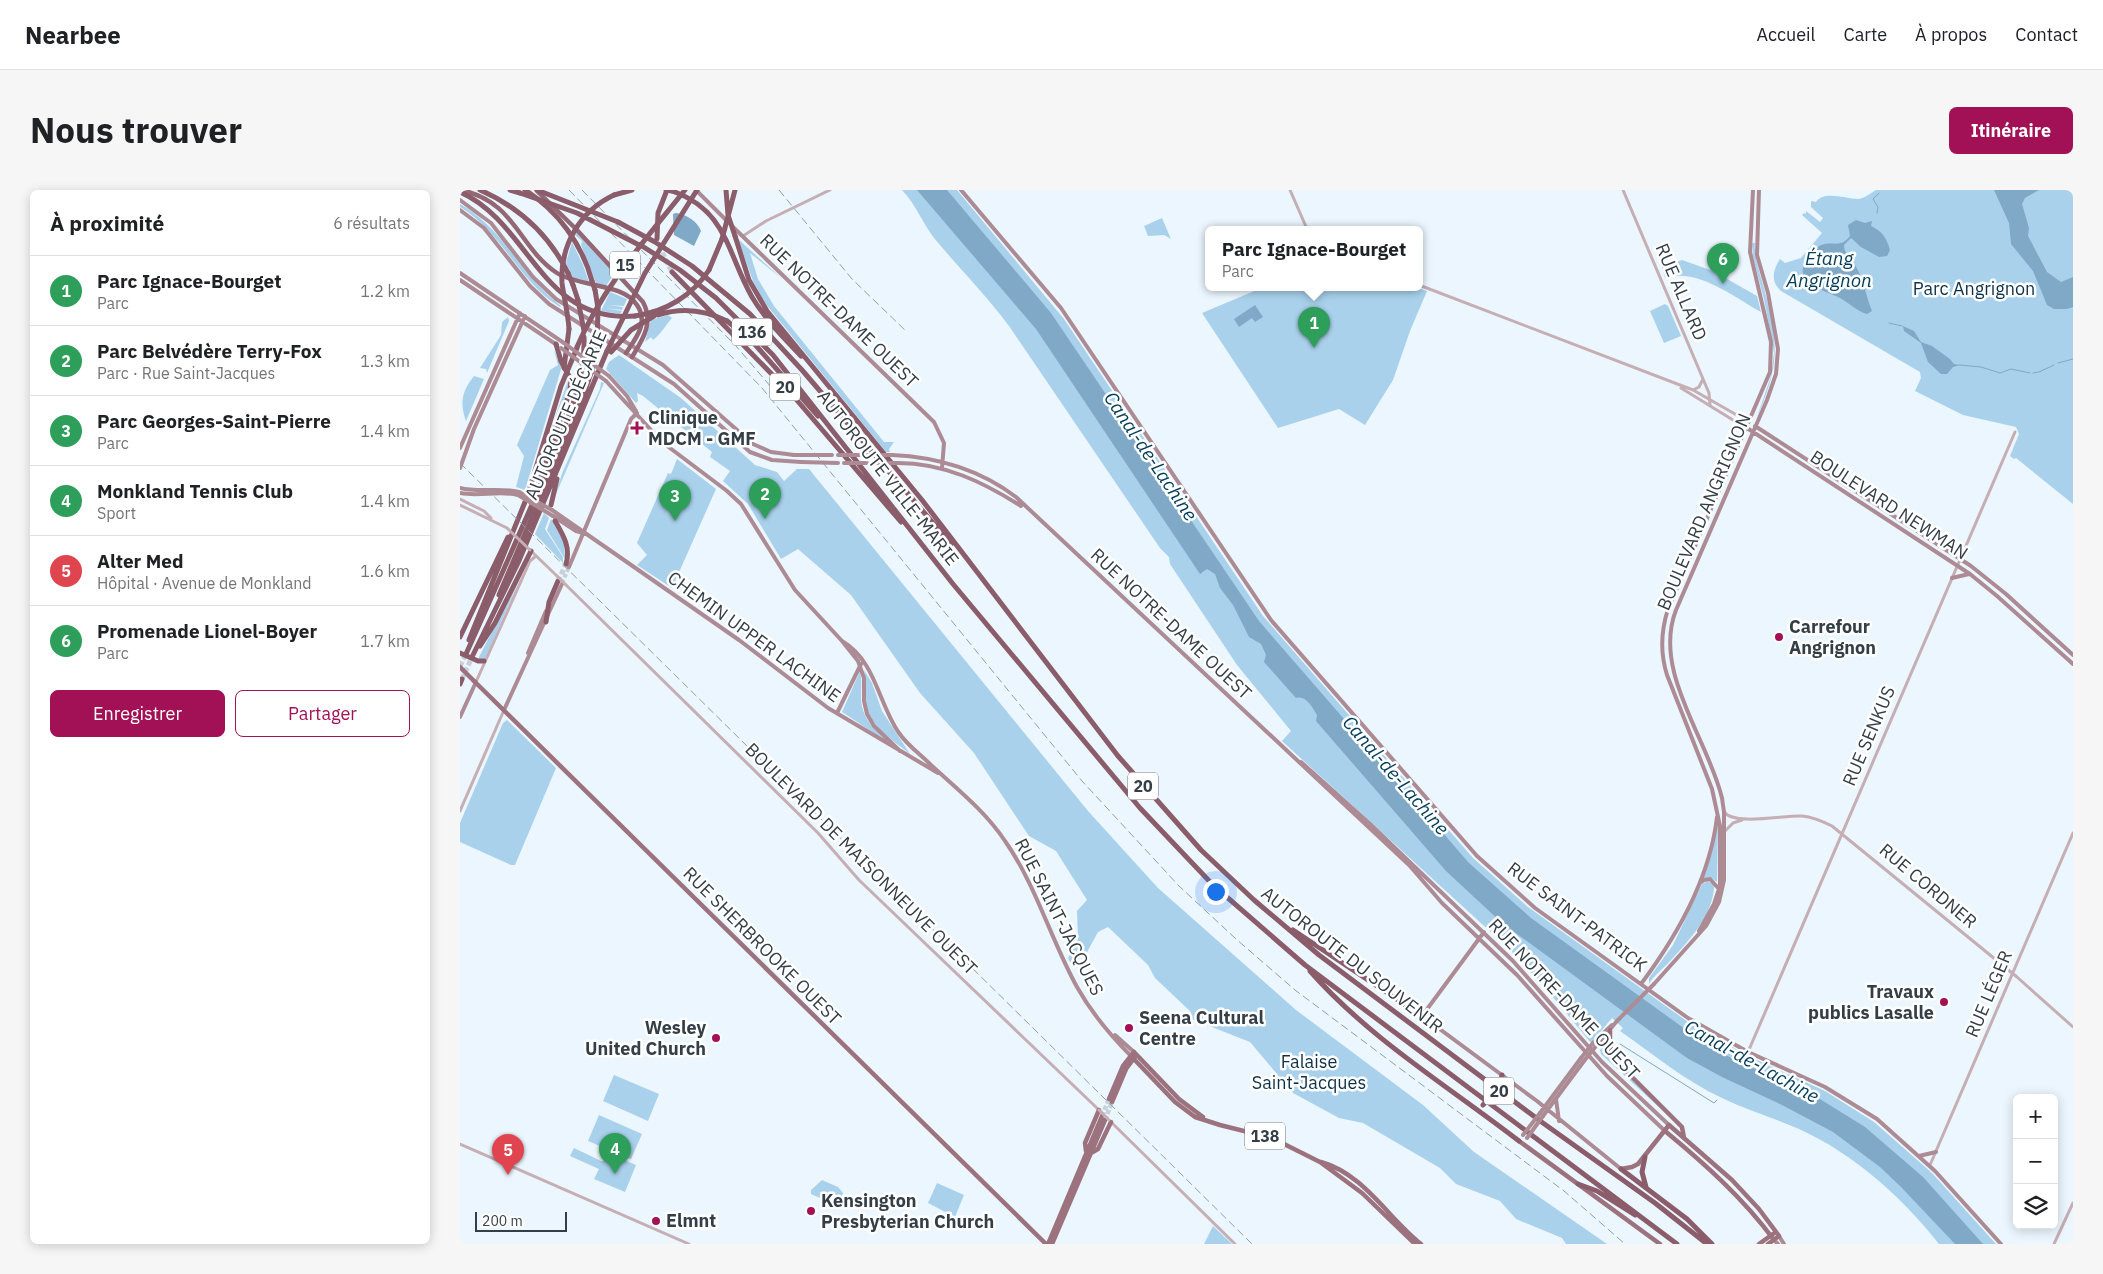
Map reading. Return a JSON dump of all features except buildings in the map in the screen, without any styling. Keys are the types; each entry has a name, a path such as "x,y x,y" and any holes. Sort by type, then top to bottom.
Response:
{"highway":[{"path":"480,190 503,202 530,222 553,247 573,285 578,300 584,337 583,363 577,393 533,501 463,654 478,661 485,660"},
{"name":"AUTOROUTE VILLE-MARIE","path":"510,190 523,192 582,215 642,246 696,281 738,318 777,360 972,607"},
{"path":"536,190 572,225 641,299 647,312 648,324 645,336 632,357"},
{"name":"AUTOROUTE VILLE-MARIE","path":"536,190 618,222 655,242 700,272 759,323 918,505 994,597"},
{"path":"561,386 568,348 569,329 562,277 566,250 574,231 597,205 614,195 632,190"},
{"path":"657,239 658,213 668,190 698,204 717,222 749,291 761,311 825,382"},
{"name":"AUTOROUTE DÉCARIE","path":"463,654 529,490 561,386 577,347 592,316 616,278 684,190"},
{"name":"AUTOROUTE DÉCARIE","path":"531,550 495,623 472,657 518,563 563,461 603,362 644,273 696,190"},
{"name":"20","path":"726,190 728,215 749,280 760,300 922,500 994,597"},
{"path":"460,191 493,215 546,279 566,298 582,307 603,314 635,316 655,312 675,303 691,291 709,270 722,239 735,190"},
{"path":"460,191 482,197 502,211 542,260 556,273 574,281 620,292 631,298 638,307 642,319 639,333 626,353"},
{"path":"485,630 582,397 593,367 598,344 598,308 595,290 582,254 565,227 542,203 523,192"},
{"name":"20","path":"672,272 796,398 889,511 915,536"},
{"path":"609,352 631,330 656,316 674,311 693,310 727,320 751,340 841,442"},
{"path":"533,501 570,391 571,380 561,361 558,346"},
{"path":"551,508 563,461"},
{"path":"554,518 567,544 568,565"},
{"path":"460,637 501,548 517,522"},
{"path":"546,622 547,609 560,581"},
{"name":"AUTOROUTE DU SOUVENIR","path":"994,597 1154,799 1206,854 1264,909 1319,955 1536,1118 1635,1188 1706,1244"},
{"name":"AUTOROUTE DU SOUVENIR","path":"972,607 1164,836 1230,900 1301,961 1677,1244"},
{"path":"1264,909 1340,963 1422,1016"},
{"path":"1301,961 1324,986 1364,1023 1521,1142"},
{"path":"1472,1106 1483,1105 1500,1084 1502,1075"},
{"path":"1645,1157 1642,1172 1646,1187"},
{"path":"1621,1169 1683,1216 1712,1244"},
{"path":"1578,1184 1597,1191 1651,1224"}],"main road":[{"name":"RUE NOTRE-DAME OUEST","path":"696,190 934,422 943,439 944,461 942,468 982,483 1028,510"},
{"name":"RUE SAINT-PATRICK","path":"961,190 1059,305 1253,595 1285,637 1477,856 1531,905 1697,1023 1748,1052 1810,1079 1846,1099 1882,1123 1930,1165 2001,1244"},
{"name":"BOULEVARD ANGRIGNON","path":"1696,937 1714,904 1719,889 1720,831 1718,811 1709,782 1667,675 1662,637 1668,609 1770,374 1772,356 1764,305 1751,258 1752,190"},
{"name":"BOULEVARD ANGRIGNON","path":"1521,1142 1595,1045 1696,937 1712,916 1722,893 1724,880 1724,812 1718,784 1672,669 1670,636 1678,604 1774,381 1778,355 1774,323 1757,255 1756,236 1759,190"},
{"path":"460,200 491,223 533,276 551,295 637,348 683,381 753,444 771,452 794,455 892,455 944,461"},
{"path":"460,210 484,228 536,294 680,388 750,452 772,460 898,463 942,468"},
{"name":"RUE SAINT-JACQUES","path":"460,272 564,343 607,378 662,442 740,502 795,590 842,640 874,679 886,712 897,731 909,746 972,802 1007,843 1075,984 1092,1010 1109,1031 1134,1055 1182,1108 1195,1117 1222,1126 1273,1138 1331,1166 1360,1185 1421,1244"},
{"name":"RUE SAINT-JACQUES","path":"460,280 607,378"},
{"path":"460,448 520,313"},
{"path":"460,468 471,435 525,316"},
{"path":"568,565 631,419 637,413"},
{"name":"BOULEVARD NEWMAN","path":"1749,422 1950,551 1995,584 2073,654"},
{"name":"BOULEVARD NEWMAN","path":"1746,428 1958,565 1998,596 2073,664"},
{"name":"RUE NOTRE-DAME OUEST","path":"944,461 988,479 1013,496 1295,758 1402,859 1442,903 1526,984 1607,1076 1664,1131 1723,1181 1784,1244"},
{"name":"CHEMIN UPPER LACHINE","path":"460,488 476,491 502,489 551,508 583,533 734,636 837,713 912,758"},
{"name":"CHEMIN UPPER LACHINE","path":"460,492 474,495 502,492 519,494 554,518 583,533"},
{"path":"1950,551 1966,548"},
{"path":"1952,578 1970,574"},
{"path":"525,662 546,622 558,592 560,581"},
{"path":"504,710 547,609 558,592"},
{"path":"837,713 861,663"},
{"name":"RUE SAINT-JACQUES","path":"861,663 867,714 874,726 900,751"},
{"name":"RUE SHERBROOKE OUEST","path":"460,667 771,975 1047,1244"},
{"path":"460,716 475,682"},
{"name":"RUE SAINT-JACQUES","path":"912,758 940,774"},
{"name":"RUE NOTRE-DAME OUEST","path":"1295,758 1370,824 1484,932 1532,980 1602,1062 1669,1125 1732,1180 1776,1237"},
{"path":"1641,984 1669,946 1698,885 1712,848 1718,811"},
{"path":"1698,885 1708,879 1714,881 1719,889"},
{"path":"1484,932 1422,1016 1502,1075 1621,1169 1633,1167 1645,1157 1669,1125"},
{"name":"BOULEVARD ANGRIGNON","path":"1595,1045 1617,1021"},
{"path":"1610,1030 1610,1049 1616,1062 1682,1127 1684,1138"},
{"path":"1111,1101 1134,1055"},
{"name":"BOULEVARD ANGRIGNON","path":"1546,1109 1556,1099 1583,1060"},
{"path":"1556,1099 1559,1121"},
{"path":"1089,1152 1085,1143 1099,1110"},
{"path":"1047,1244 1089,1152 1107,1119"},
{"path":"1052,1244 1089,1152 1098,1148 1107,1119"},
{"path":"1521,1142 1660,1244"},
{"path":"1919,1156 1936,1152"},
{"name":"RUE SAINT-JACQUES","path":"1320,1162 1362,1193 1415,1244"},
{"path":"1759,1244 1776,1237"},
{"path":"1768,1244 1776,1237"}],"street":[{"path":"743,236 770,219 830,190"},
{"path":"1290,190 1306,226"},
{"name":"RUE ALLARD","path":"1623,190 1704,379 1710,405"},
{"name":"BOULEVARD NEWMAN","path":"1423,287 1676,386 1746,428"},
{"path":"1692,390 1699,387 1704,379"},
{"name":"BOULEVARD NEWMAN","path":"1676,386 1692,390 1749,422"},
{"name":"RUE SENKUS","path":"1748,1052 2015,432"},
{"path":"460,499 484,511 491,519"},
{"name":"BOULEVARD DE MAISONNEUVE OUEST","path":"460,505 507,528 531,550 560,581 818,833 859,880 1099,1110 1235,1244"},
{"path":"475,682 530,561 536,556"},
{"path":"460,812 504,710"},
{"path":"1724,812 1730,818 1745,819"},
{"name":"RUE CORDNER","path":"1745,819 1806,817 1826,823 1842,833 2013,974 2073,1027"},
{"path":"1724,831 1733,823 1745,819"},
{"name":"RUE LÉGER","path":"1930,1165 2073,833"},
{"path":"460,1144 689,1244"},
{"path":"2054,1244 2073,1203"}],"green space":[{"path":"902,190 957,190 1064,319 1263,616 1473,858 1528,907 1688,1022 1748,1056 1825,1091 1874,1122 1932,1173 1996,1244 1939,1244 1893,1194 1858,1164 1819,1139 1799,1129 1731,1102 1695,1084 1620,1031 1623,1028 1612,1018 1591,1043 1542,984 1506,946 1282,741 1291,731 1237,665 1170,564 1169,557 1160,548 1009,326 934,238"},
{"name":"Parc Angrignon","path":"1876,190 2073,190 2073,504 2016,458 2014,459 2010,456 2019,434 2016,427 1963,415 1915,391 1921,378 1920,372 1781,291 1775,283 1774,275 1780,259 1785,263 1801,258 1822,233 1802,215 1806,214 1806,211 1820,222 1823,218 1811,207 1811,201 1816,202 1824,196 1860,199"},
{"path":"460,204 475,214 501,239 535,281 560,307 533,284 488,230 475,217 460,207"},
{"path":"1162,218 1171,239 1164,235 1148,236 1144,226"},
{"path":"576,232 614,274 606,286 596,283 581,245 582,241 575,235"},
{"path":"738,239 781,278 750,253 758,279 774,306 884,442 894,442 889,449 890,452 886,452 765,303 753,281"},
{"path":"572,242 589,282 573,278 566,263"},
{"path":"1752,243 1755,243 1756,260 1769,308 1775,355 1773,369 1769,384 1756,420 1771,376 1774,353 1764,299 1753,257"},
{"path":"1682,260 1713,271 1757,296 1761,312 1715,285 1702,280 1677,276 1665,278 1662,267"},
{"path":"1254,291 1427,291 1410,331 1393,380 1365,425 1339,409 1278,428 1202,313"},
{"path":"610,292 627,299 624,306 608,305 623,307 622,310 606,308 622,311 620,314 601,311"},
{"path":"1665,304 1668,306 1681,336 1664,343 1650,311"},
{"path":"668,315 672,318 660,333 653,340 651,337 645,342 651,320"},
{"path":"508,317 509,321 487,373 486,369 480,368 501,335 502,322"},
{"path":"554,350 562,366 525,490 516,487 524,456 517,445 550,370 558,365"},
{"name":"Falaise Saint-Jacques","path":"619,355 681,398 755,465 777,472 784,481 797,469 809,469 1088,811 1158,888 1296,1010 1423,1105 1474,1152 1607,1244 1566,1244 1562,1238 1516,1219 1500,1201 1456,1184 1440,1168 1363,1123 1339,1118 1293,1093 1250,1042 1189,1018 1191,1012 1155,978 1148,965 1108,927 1098,932 1086,954 1071,964 1068,958 1078,939 1077,911 1087,900 1056,851 1029,836 974,753 920,693 851,595 798,549 781,559 748,504 723,481 730,471 710,457 712,452 637,393 638,401 636,403 606,369 609,362"},
{"path":"474,376 484,379 466,421 462,404 463,398 466,387"},
{"path":"569,378 568,391 533,493 555,417"},
{"path":"601,382 604,383 553,501 563,471 600,389"},
{"path":"677,459 716,489 672,588 637,565 647,555 637,543 668,473 671,474"},
{"path":"544,513 549,518 545,529 563,557 563,563 535,534"},
{"path":"551,519 564,542 565,559 547,530"},
{"path":"525,567 485,659 478,659"},
{"path":"864,670 872,683 882,711 910,754 877,727 868,713"},
{"path":"860,671 861,699 864,713 876,730 892,745 842,712"},
{"path":"507,720 556,768 515,865 511,865 460,842 460,823 503,723"},
{"path":"1717,827 1717,882 1710,877 1702,879 1712,852"},
{"path":"1708,881 1714,885 1713,896 1705,917 1685,945 1649,984 1649,978 1673,945 1702,884"},
{"path":"1608,1040 1609,1052 1614,1062 1672,1119 1601,1054 1600,1050"},
{"path":"614,1075 659,1094 648,1121 603,1101"},
{"path":"599,1115 642,1134 631,1159 588,1141"},
{"path":"574,1148 601,1161 622,1159 636,1165 625,1192 594,1179 599,1169 570,1156"},
{"path":"822,1180 838,1187 843,1193 838,1206 811,1194 811,1190"},
{"path":"937,1183 964,1195 955,1217 928,1203"},
{"path":"1214,1227 1232,1244 1204,1244"}],"water":[{"path":"917,190 947,190 1051,313 1259,621 1469,863 1531,918 1692,1034 1731,1058 1815,1096 1865,1127 1923,1177 1983,1244 1955,1244 1880,1167 1833,1132 1687,1058 1502,923 1446,871 1316,721 1317,715 1308,702 1303,698 1296,698 1264,662 1266,655 1261,644 1249,637 1233,605 1220,588 1215,574 1207,569 1200,574 1036,329"},
{"path":"1994,190 2039,190 2025,198 2022,204 2029,228 2028,236 2047,272 2061,282 2073,277 2073,307 2054,309 2047,305 2033,271 2011,244 2009,223"},
{"path":"676,213 691,219 701,231 694,246 674,235 673,214"},
{"name":"Étang Angrignon","path":"1856,220 1865,223 1872,221 1871,226 1884,235 1890,250 1887,256 1879,257 1861,247 1851,238 1844,245 1846,253 1858,270 1863,282 1872,311 1867,314 1840,298 1812,285 1803,275 1806,261 1813,251 1824,244 1839,243 1846,240 1850,236 1848,225"},
{"path":"1255,305 1263,317 1255,322 1252,318 1239,327 1234,319"},
{"path":"1903,326 1914,331 1921,342 1932,346 1954,364 1960,365 1953,367 1947,374 1941,374 1928,362 1921,343 1904,331"}],"waterway":[{"path":"1877,213 1878,207 1873,199 1879,193"},
{"path":"1889,323 1902,326"},
{"path":"2058,363 2073,359"},
{"path":"1959,365 1981,367 2000,373 2011,369 2030,373"},
{"path":"2033,373 2054,365"},
{"path":"1620,1044 1714,1103 1717,1100"}],"tunnel":[{"path":"659,246 672,272"},
{"path":"558,581 566,564"},
{"path":"562,583 569,567"},
{"path":"460,666 466,654"},
{"path":"462,679 472,657"},
{"path":"1102,1116 1109,1099"},
{"path":"1105,1120 1112,1102"}],"railway":[{"path":"569,190 762,388 1082,781 1179,886 1295,990 1564,1191 1625,1244"},
{"path":"582,190 736,346 783,401"},
{"path":"779,190 852,279 907,332"},
{"path":"460,463 1252,1244"}],"place":[{"name":"Promenade Lionel-Boyer","path":"1723,284"},
{"name":"Parc Ignace-Bourget","path":"1314,348"},
{"name":"Clinique MDCM - GMF","path":"637,428"},
{"name":"Parc Belvédère Terry-Fox","path":"765,519"},
{"name":"Parc Georges-Saint-Pierre","path":"675,521"},
{"name":"Carrefour Angrignon","path":"1779,637"},
{"name":"Travaux publics Lasalle","path":"1944,1002"},
{"name":"Seena Cultural Centre","path":"1129,1028"},
{"name":"Wesley United Church","path":"716,1038"},
{"name":"Monkland Tennis Club","path":"615,1174"},
{"name":"Alter Med","path":"508,1175"},
{"name":"Kensington Presbyterian Church","path":"811,1211"},
{"name":"Elmnt","path":"656,1221"}],"water label":[{"name":"Canal-de-Lachine","path":"1151,456"},
{"name":"Canal-de-Lachine","path":"1396,775"},
{"name":"Canal-de-Lachine","path":"1752,1061"}]}
